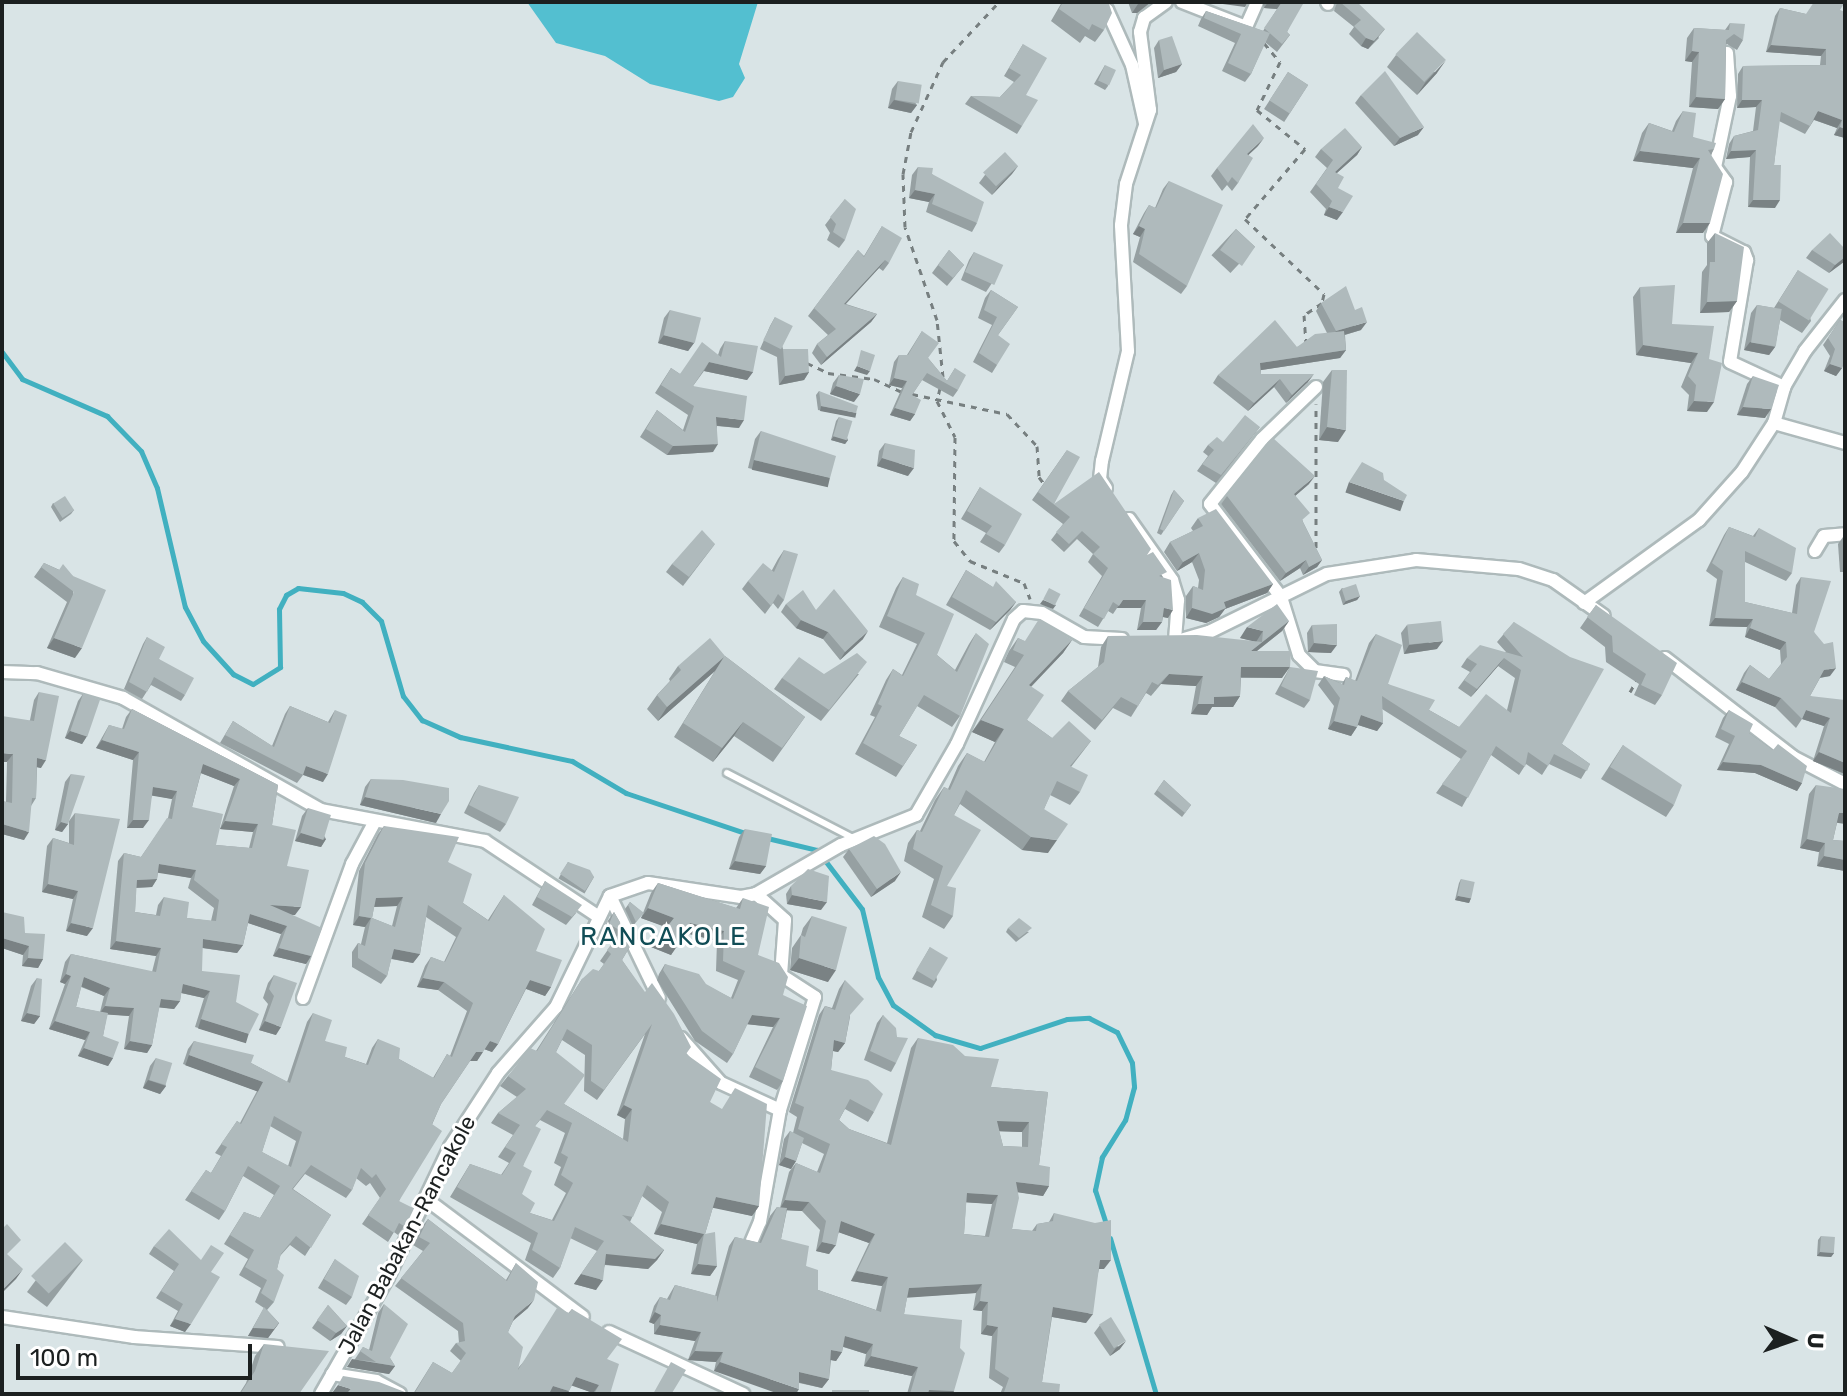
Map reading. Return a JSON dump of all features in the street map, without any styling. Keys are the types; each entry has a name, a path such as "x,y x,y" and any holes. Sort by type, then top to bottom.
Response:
{"street":[{"path":"1093,2 1107,10 1132,65 1145,125"},
{"path":"1166,2 1141,25 1151,93 1145,125 1126,184 1121,225 1128,351 1100,474 1172,580 1178,600 1170,639 1209,632 1327,574 1416,560 1484,563 1553,580 1619,627"},
{"path":"1182,2 1246,27 1257,2"},
{"path":"1727,53 1730,96 1715,167 1726,182 1712,236 1744,252 1747,260 1730,362 1784,387"},
{"path":"1584,603 1699,520 1742,472 1774,423 1784,387 1845,300"},
{"path":"1316,387 1262,439 1210,503 1281,597 1291,639 1309,667 1344,675"},
{"path":"1774,423 1845,443"},
{"path":"1815,551 1828,533 1845,534"},
{"path":"666,1008 649,984 610,896 648,883 741,897 756,894 841,845 909,820 922,810 1014,619 1030,610 1084,637 1140,639"},
{"path":"1655,650 1802,764 1845,784"},
{"path":"2,672 37,673 123,698 321,810 374,823 485,841 599,917"},
{"path":"303,998 352,864 374,823"},
{"path":"750,1245 764,1207 780,1110 815,997 781,975 785,920 756,894"},
{"name":"Jalan Babakan-Rancakole","path":"321,1394 426,1199 450,1147 498,1073 556,1007 610,896"},
{"path":"675,1020 684,1044 709,1073 746,1098 780,1110"},
{"path":"426,1199 488,1241 567,1307 621,1340 743,1394"},
{"path":"2,1317 134,1337 300,1349"},
{"path":"330,1351 345,1352"},
{"path":"332,1374 376,1381 400,1394"}],"lane":[{"path":"727,773 856,839"}],"path":[{"path":"999,2 943,62 911,132 903,174 909,247 944,350 937,397 955,437 954,541 970,561 1024,583 1030,610"},
{"path":"1246,27 1280,60 1257,110 1305,149 1268,186 1246,221 1324,294 1324,301 1304,315 1307,349"},
{"path":"805,361 828,373 874,379 893,391 937,397 1007,414 1037,446 1039,477 1054,492"},
{"path":"1316,387 1313,534 1327,574"},
{"path":"1630,692 1642,671"}],"shaded area":[{"path":"527,2 758,2 739,64 745,78 733,97 719,101 650,84 605,56 556,43"}],"building":[{"path":"1063,2 1105,2 1112,13 1104,30 1092,24 1089,30 1059,9"},
{"path":"1282,2 1303,4 1287,32 1290,35 1282,44 1264,28"},
{"path":"1340,2 1357,2 1385,29 1374,41 1366,38 1354,26 1361,20"},
{"path":"1814,2 1845,2 1840,10 1845,12 1845,129 1840,127 1842,120 1818,111 1810,126 1781,112 1774,165 1781,165 1780,200 1753,200 1756,150 1731,151 1734,136 1758,130 1762,100 1742,100 1743,66 1826,65 1826,49 1771,45 1780,8 1806,14"},
{"path":"1206,11 1270,33 1251,74 1228,63 1241,34 1204,18"},
{"path":"1730,23 1745,24 1743,40 1734,34 1726,40 1725,99 1696,97 1699,52 1692,51 1694,28 1729,30"},
{"path":"1417,32 1446,60 1424,82 1395,54"},
{"path":"1172,36 1182,64 1164,70 1159,40"},
{"path":"1023,44 1047,58 1026,95 1038,100 1022,126 971,96 1000,97 1021,75 1009,68"},
{"path":"1105,65 1116,70 1109,85 1098,81"},
{"path":"1385,71 1424,127 1400,138 1361,95"},
{"path":"1288,72 1308,85 1290,114 1269,101"},
{"path":"898,81 922,85 919,104 895,100"},
{"path":"1683,111 1696,113 1693,137 1716,143 1714,149 1708,150 1723,174 1710,223 1683,223 1700,158 1640,151 1649,123 1674,132"},
{"path":"1253,124 1264,138 1247,154 1253,158 1238,183 1232,177 1228,183 1217,168"},
{"path":"1345,128 1362,147 1335,172 1344,177 1338,188 1353,196 1343,212 1329,207 1332,201 1316,184 1333,160 1321,149"},
{"path":"1005,152 1018,166 996,186 983,172"},
{"path":"918,167 933,168 932,174 984,202 977,223 932,204 935,194 915,190"},
{"path":"1169,181 1223,205 1187,286 1139,254 1145,229 1139,226 1149,205 1156,208"},
{"path":"845,199 856,209 845,240 833,232 836,224 830,217"},
{"path":"882,226 902,238 889,263 885,260 844,304 877,314 827,357 817,344 836,329 814,308 858,250 864,257"},
{"path":"1236,229 1255,247 1242,266 1220,250"},
{"path":"1715,233 1744,247 1737,301 1707,302 1710,262 1715,262"},
{"path":"1830,233 1845,249 1845,257 1835,265 1812,250"},
{"path":"949,250 964,265 953,278 938,265"},
{"path":"974,252 1003,265 994,285 965,272"},
{"path":"1798,270 1829,289 1809,320 1778,301"},
{"path":"1675,285 1672,324 1714,326 1709,359 1722,363 1714,402 1694,401 1696,385 1688,376 1698,353 1643,345 1640,287"},
{"path":"1346,286 1355,310 1362,307 1367,322 1336,331 1321,303"},
{"path":"991,290 1018,307 998,335 1010,344 997,365 979,353 997,317 984,310"},
{"path":"1757,305 1782,309 1776,346 1751,343"},
{"path":"670,310 701,318 695,343 664,335"},
{"path":"775,317 793,326 781,349 763,340"},
{"path":"1275,320 1297,347 1315,334 1344,331 1346,350 1260,363 1261,374 1314,374 1292,395 1280,379 1254,403 1218,375"},
{"path":"1840,320 1845,322 1845,359 1842,368 1830,364 1835,349 1828,338"},
{"path":"922,331 939,343 928,358 947,381 955,368 966,375 958,390 927,373 912,395 921,400 915,414 895,408 907,381 894,378 899,355 908,355"},
{"path":"725,341 758,346 753,372 709,362 693,386 747,396 744,420 716,417 718,444 673,446 646,429 657,410 685,432 694,406 661,385 671,368 680,374 702,342 721,357"},
{"path":"783,349 808,349 809,372 785,376"},
{"path":"861,350 875,355 870,371 857,366"},
{"path":"1332,370 1347,370 1346,430 1327,427"},
{"path":"839,375 864,379 860,394 836,386"},
{"path":"1753,376 1779,385 1771,409 1743,407"},
{"path":"819,391 858,406 856,413 821,406"},
{"path":"1245,415 1260,427 1221,475 1202,464 1214,450 1208,445 1217,437 1223,442"},
{"path":"839,417 852,421 847,440 833,436"},
{"path":"761,431 836,456 830,478 754,460"},
{"path":"1273,438 1315,476 1294,494 1310,513 1302,520 1322,560 1309,567 1306,560 1286,573 1227,496"},
{"path":"885,443 915,450 914,468 882,458"},
{"path":"1067,450 1080,457 1054,504 1099,472 1151,549 1147,555 1153,552 1167,572 1159,576 1171,580 1173,610 1164,608 1162,622 1143,622 1146,600 1123,600 1119,606 1113,602 1104,619 1084,608 1108,568 1093,554 1100,547 1082,531 1069,544 1056,532 1070,517 1038,492"},
{"path":"1362,462 1383,473 1384,480 1407,495 1404,501 1349,482"},
{"path":"980,487 1022,514 1005,545 986,534 992,526 967,511"},
{"path":"1174,490 1184,501 1164,531 1160,529"},
{"path":"65,496 74,510 63,518 53,504"},
{"path":"1216,509 1273,584 1224,602 1226,608 1212,614 1192,608 1193,586 1203,590 1205,570 1199,553 1183,562 1170,542 1203,526 1198,518"},
{"path":"1729,527 1755,537 1759,528 1796,548 1792,573 1745,551 1745,602 1797,614 1801,577 1831,581 1814,632 1824,644 1833,642 1836,668 1824,670 1810,696 1845,700 1845,763 1819,752 1830,718 1806,710 1802,719 1781,698 1742,682 1750,665 1769,679 1787,657 1786,642 1750,628 1753,619 1715,618 1723,571 1712,563"},
{"path":"702,530 715,544 689,577 672,564"},
{"path":"784,550 798,554 784,600 778,594 771,606 748,581 763,563 774,572"},
{"path":"44,563 59,570 63,564 73,576 106,590 82,648 54,638 74,592 41,567"},
{"path":"966,570 993,587 996,581 1016,602 996,622 952,597"},
{"path":"903,577 919,584 916,595 954,614 937,655 957,672 976,633 989,644 960,716 924,695 899,736 917,745 903,766 863,743 882,706 878,704 893,669 903,676 925,633 887,616"},
{"path":"1356,584 1360,596 1346,601 1342,589"},
{"path":"1049,588 1061,594 1055,605 1043,600"},
{"path":"834,589 868,631 845,652 828,632 801,620 786,604 803,590 816,610"},
{"path":"1277,604 1289,621 1251,651 1291,651 1290,667 1241,667 1240,696 1214,697 1214,704 1198,704 1203,676 1169,674 1158,685 1152,682 1138,706 1121,697 1102,720 1068,691 1104,662 1108,636 1197,635 1262,642 1263,631 1247,627"},
{"path":"1596,605 1677,663 1662,695 1641,685 1646,674 1613,652 1612,636 1587,617"},
{"path":"1039,619 1072,640 1029,685 1044,695 1027,720 1052,738 1069,721 1091,741 1070,766 1088,775 1080,792 1057,781 1044,809 1068,824 1057,840 1031,837 966,790 954,815 981,830 947,886 956,888 953,916 931,905 943,866 913,849 917,830 922,832 944,787 950,790 967,753 985,762 1004,729 981,720 1024,655 1013,650 1018,638 1025,641"},
{"path":"1441,621 1443,641 1409,644 1407,625"},
{"path":"1514,622 1570,657 1604,669 1562,744 1590,764 1587,771 1554,754 1548,766 1528,752 1525,767 1496,746 1468,798 1442,784 1467,751 1382,696 1383,723 1361,715 1357,727 1334,721 1340,698 1324,676 1344,685 1346,677 1357,681 1376,634 1402,645 1388,684 1435,700 1429,710 1459,727 1486,694 1511,713 1521,670 1504,658 1477,689 1464,680 1477,664 1467,658 1480,645 1523,657 1503,634"},
{"path":"1337,624 1337,645 1314,643 1312,625"},
{"path":"147,637 165,647 159,659 194,678 185,695 154,677 147,692 129,682"},
{"path":"710,638 725,656 805,717 782,748 743,722 722,748 683,723 724,657 667,707 657,695 681,670 678,666"},
{"path":"857,653 867,662 829,710 782,678 799,657 824,674"},
{"path":"1290,667 1318,671 1310,700 1281,686"},
{"path":"39,692 59,696 46,760 37,758 36,798 32,798 29,832 2,824 2,801 12,803 13,754 2,753 2,716 34,721"},
{"path":"83,694 100,700 87,737 70,731"},
{"path":"290,706 330,723 335,710 347,715 328,774 306,766 303,775 225,735 233,721 274,747"},
{"path":"132,709 278,785 272,825 296,830 287,866 309,870 301,907 270,905 322,928 311,956 279,948 287,926 250,914 243,945 203,939 202,971 240,975 236,1002 259,1014 249,1034 201,1019 210,991 183,984 180,1001 161,999 152,1045 130,1041 134,1008 105,1006 110,988 84,977 76,1007 108,1013 103,1036 119,1042 113,1058 84,1048 90,1032 55,1021 71,976 66,974 71,954 156,972 161,948 116,941 124,853 141,857 167,818 172,819 177,791 153,787 149,820 133,820 139,752 102,740 109,725 124,729","holes":["203,764 240,779 225,821 258,824 252,848 216,845 223,814 192,807","159,864 196,870 194,880 219,900 216,921 187,918 189,902 164,897 160,916 135,912 137,880 157,879"]},
{"path":"1729,710 1753,724 1749,733 1773,750 1778,744 1807,766 1802,783 1761,765 1723,762 1735,736 1721,729"},
{"path":"1623,745 1682,785 1674,805 1610,767"},
{"path":"71,774 85,776 68,824 61,822"},
{"path":"371,779 403,780 449,788 449,801 441,814 365,797"},
{"path":"1164,780 1191,805 1185,813 1157,790"},
{"path":"479,785 519,797 506,824 469,805"},
{"path":"1816,785 1845,789 1845,813 1839,813 1833,840 1845,841 1845,860 1824,856 1825,843 1807,839"},
{"path":"308,808 331,815 323,840 300,833"},
{"path":"75,813 120,819 93,928 71,923 78,891 48,884 53,838 74,845"},
{"path":"384,826 459,837 448,862 472,874 463,903 489,921 504,895 545,929 536,951 562,960 551,987 530,980 498,1044 490,1041 483,1052 476,1052 441,1104 432,1124 442,1131 399,1201 413,1208 404,1226 399,1223 394,1233 368,1215 386,1189 376,1174 372,1178 361,1168 352,1190 311,1165 292,1189 331,1215 311,1248 296,1236 281,1254 277,1269 284,1275 274,1302 261,1293 267,1280 245,1267 254,1250 230,1235 244,1212 260,1218 280,1186 248,1166 225,1211 191,1191 206,1170 211,1173 227,1147 221,1144 237,1121 241,1124 263,1082 189,1055 194,1041 254,1055 251,1063 290,1083 313,1013 332,1020 325,1041 347,1047 345,1057 368,1065 378,1039 400,1048 399,1059 434,1078 447,1054 452,1057 473,1003 444,982 423,978 431,957 445,962 462,928 428,905 420,954 394,949 387,976 358,958 358,943 365,946 371,918 359,916 365,863","holes":["403,897 395,927 372,918 376,898","274,1116 302,1132 291,1167 262,1152"]},
{"path":"745,829 772,834 766,866 735,861"},
{"path":"874,836 885,844 901,872 877,889 849,849"},
{"path":"568,862 590,870 594,877 585,891 560,874"},
{"path":"808,869 829,876 827,902 792,895 791,886"},
{"path":"1461,879 1475,882 1471,899 1457,896"},
{"path":"545,881 582,905 572,917 537,897"},
{"path":"658,883 740,909 743,898 769,907 758,955 779,963 788,977 783,995 807,1006 783,1081 755,1067 780,1018 752,1015 733,1054 702,1031 663,970 665,964 699,974 706,984 733,999 745,971 723,961 724,931 690,923 678,945 658,938 674,918 648,908"},
{"path":"630,902 644,913 636,922 628,905"},
{"path":"2,912 24,917 25,933 45,934 43,959 28,958 29,946 2,938"},
{"path":"614,912 632,943 622,960 645,992 652,983 674,1014 691,1047 686,1054 721,1079 710,1102 722,1109 735,1088 767,1104 759,1206 716,1197 705,1234 715,1232 717,1266 698,1264 704,1234 661,1224 669,1202 647,1185 633,1217 622,1215 664,1250 655,1259 606,1254 603,1280 581,1274 604,1241 575,1227 560,1268 532,1250 538,1233 457,1187 470,1164 502,1175 516,1153 505,1147 520,1125 498,1113 526,1089 508,1076 530,1048 537,1051 582,979 593,969 599,971 611,954 607,950 621,931 609,924","holes":["652,1024 624,1105 632,1109 628,1142 564,1104 585,1075 556,1052 567,1029 592,1045 591,1081 604,1090","547,1110 572,1123 561,1153 568,1157 561,1175 573,1183 554,1221 530,1213 535,1203 522,1194 532,1171 523,1166 541,1129 535,1126"]},
{"path":"812,916 847,927 836,970 799,958 801,935 805,937"},
{"path":"1019,918 1032,928 1019,938 1008,928"},
{"path":"930,947 948,958 934,981 916,970"},
{"path":"274,975 297,983 281,1027 265,1021 274,996 269,989"},
{"path":"37,978 42,979 40,1016 27,1013"},
{"path":"845,980 864,999 850,1015 845,1043 834,1040 831,1070 868,1080 883,1094 874,1112 850,1099 839,1120 849,1129 891,1145 918,1038 953,1045 965,1056 999,1059 991,1087 1048,1092 1039,1165 1050,1167 1049,1186 1016,1182 1019,1198 1012,1229 1036,1231 1037,1224 1053,1221 1054,1213 1095,1223 1111,1220 1111,1260 1100,1260 1093,1314 1053,1307 1042,1382 1060,1384 1059,1394 1004,1392 1009,1378 995,1369 998,1327 987,1325 988,1302 980,1301 982,1284 909,1288 904,1314 962,1320 960,1348 965,1353 954,1391 929,1390 928,1394 910,1394 918,1367 871,1356 873,1344 845,1336 842,1352 831,1350 829,1379 799,1372 799,1389 720,1362 723,1352 695,1351 701,1332 660,1325 661,1315 655,1312 660,1297 670,1300 675,1285 717,1296 717,1302 735,1237 761,1243 777,1207 787,1208 781,1239 809,1246 806,1266 818,1270 818,1290 881,1312 888,1277 857,1271 875,1234 841,1221 836,1245 822,1242 826,1221 809,1202 785,1200 796,1163 820,1173 830,1144 798,1129 804,1107 795,1103 825,1006 835,1010","holes":["997,1121 1029,1122 1028,1147 1003,1146","967,1193 998,1195 989,1237 964,1234"]},
{"path":"883,1015 896,1028 897,1037 908,1038 896,1063 870,1051"},
{"path":"156,1058 172,1063 166,1085 149,1080"},
{"path":"790,1131 804,1138 796,1161 785,1157"},
{"path":"428,1219 507,1281 516,1263 538,1282 534,1300 515,1316 508,1332 523,1347 518,1370 557,1308 569,1313 572,1309 622,1339 607,1359 619,1364 610,1394 594,1394 599,1385 576,1377 569,1391 553,1386 549,1394 414,1394 433,1362 452,1373 466,1353 456,1343 465,1341 463,1323 401,1278 430,1243 419,1237"},
{"path":"7,1224 21,1240 7,1254 23,1269 2,1290 2,1229"},
{"path":"169,1229 201,1260 211,1245 224,1253 211,1272 220,1277 191,1324 175,1319 183,1304 161,1291 179,1264 154,1246"},
{"path":"1821,1236 1835,1237 1834,1253 1820,1252"},
{"path":"65,1242 83,1260 49,1294 31,1276"},
{"path":"335,1259 359,1276 352,1297 324,1279"},
{"path":"384,1304 408,1324 390,1358 395,1366 352,1359 376,1362 360,1351 363,1347 372,1351"},
{"path":"328,1305 347,1326 336,1333 317,1320"},
{"path":"264,1307 279,1323 274,1329 253,1328"},
{"path":"1111,1317 1126,1341 1114,1348 1099,1324"},
{"path":"264,1344 329,1351 299,1394 240,1394 255,1371"},
{"path":"671,1362 686,1370 672,1393 687,1394 653,1394"},
{"path":"343,1376 379,1382 410,1394 346,1394 351,1389 338,1385"},
{"path":"832,1390 869,1390 869,1394 832,1394"}],"waterway":[{"path":"2,352 22,379 107,416 141,451 157,488 185,607 203,641 233,674 253,684 280,667 279,609 286,595 298,588 343,593 362,602 381,621 403,696 422,720 460,737 572,761 626,793 745,833"},
{"path":"767,838 817,850 862,909 878,977 893,1005 935,1035 980,1048 1067,1019 1089,1018 1117,1032 1132,1063 1134,1087 1125,1120 1102,1157 1095,1190 1107,1228"},
{"path":"1110,1238 1156,1394"}],"district":[{"name":"RANCAKOLE","path":"664,937"}]}
